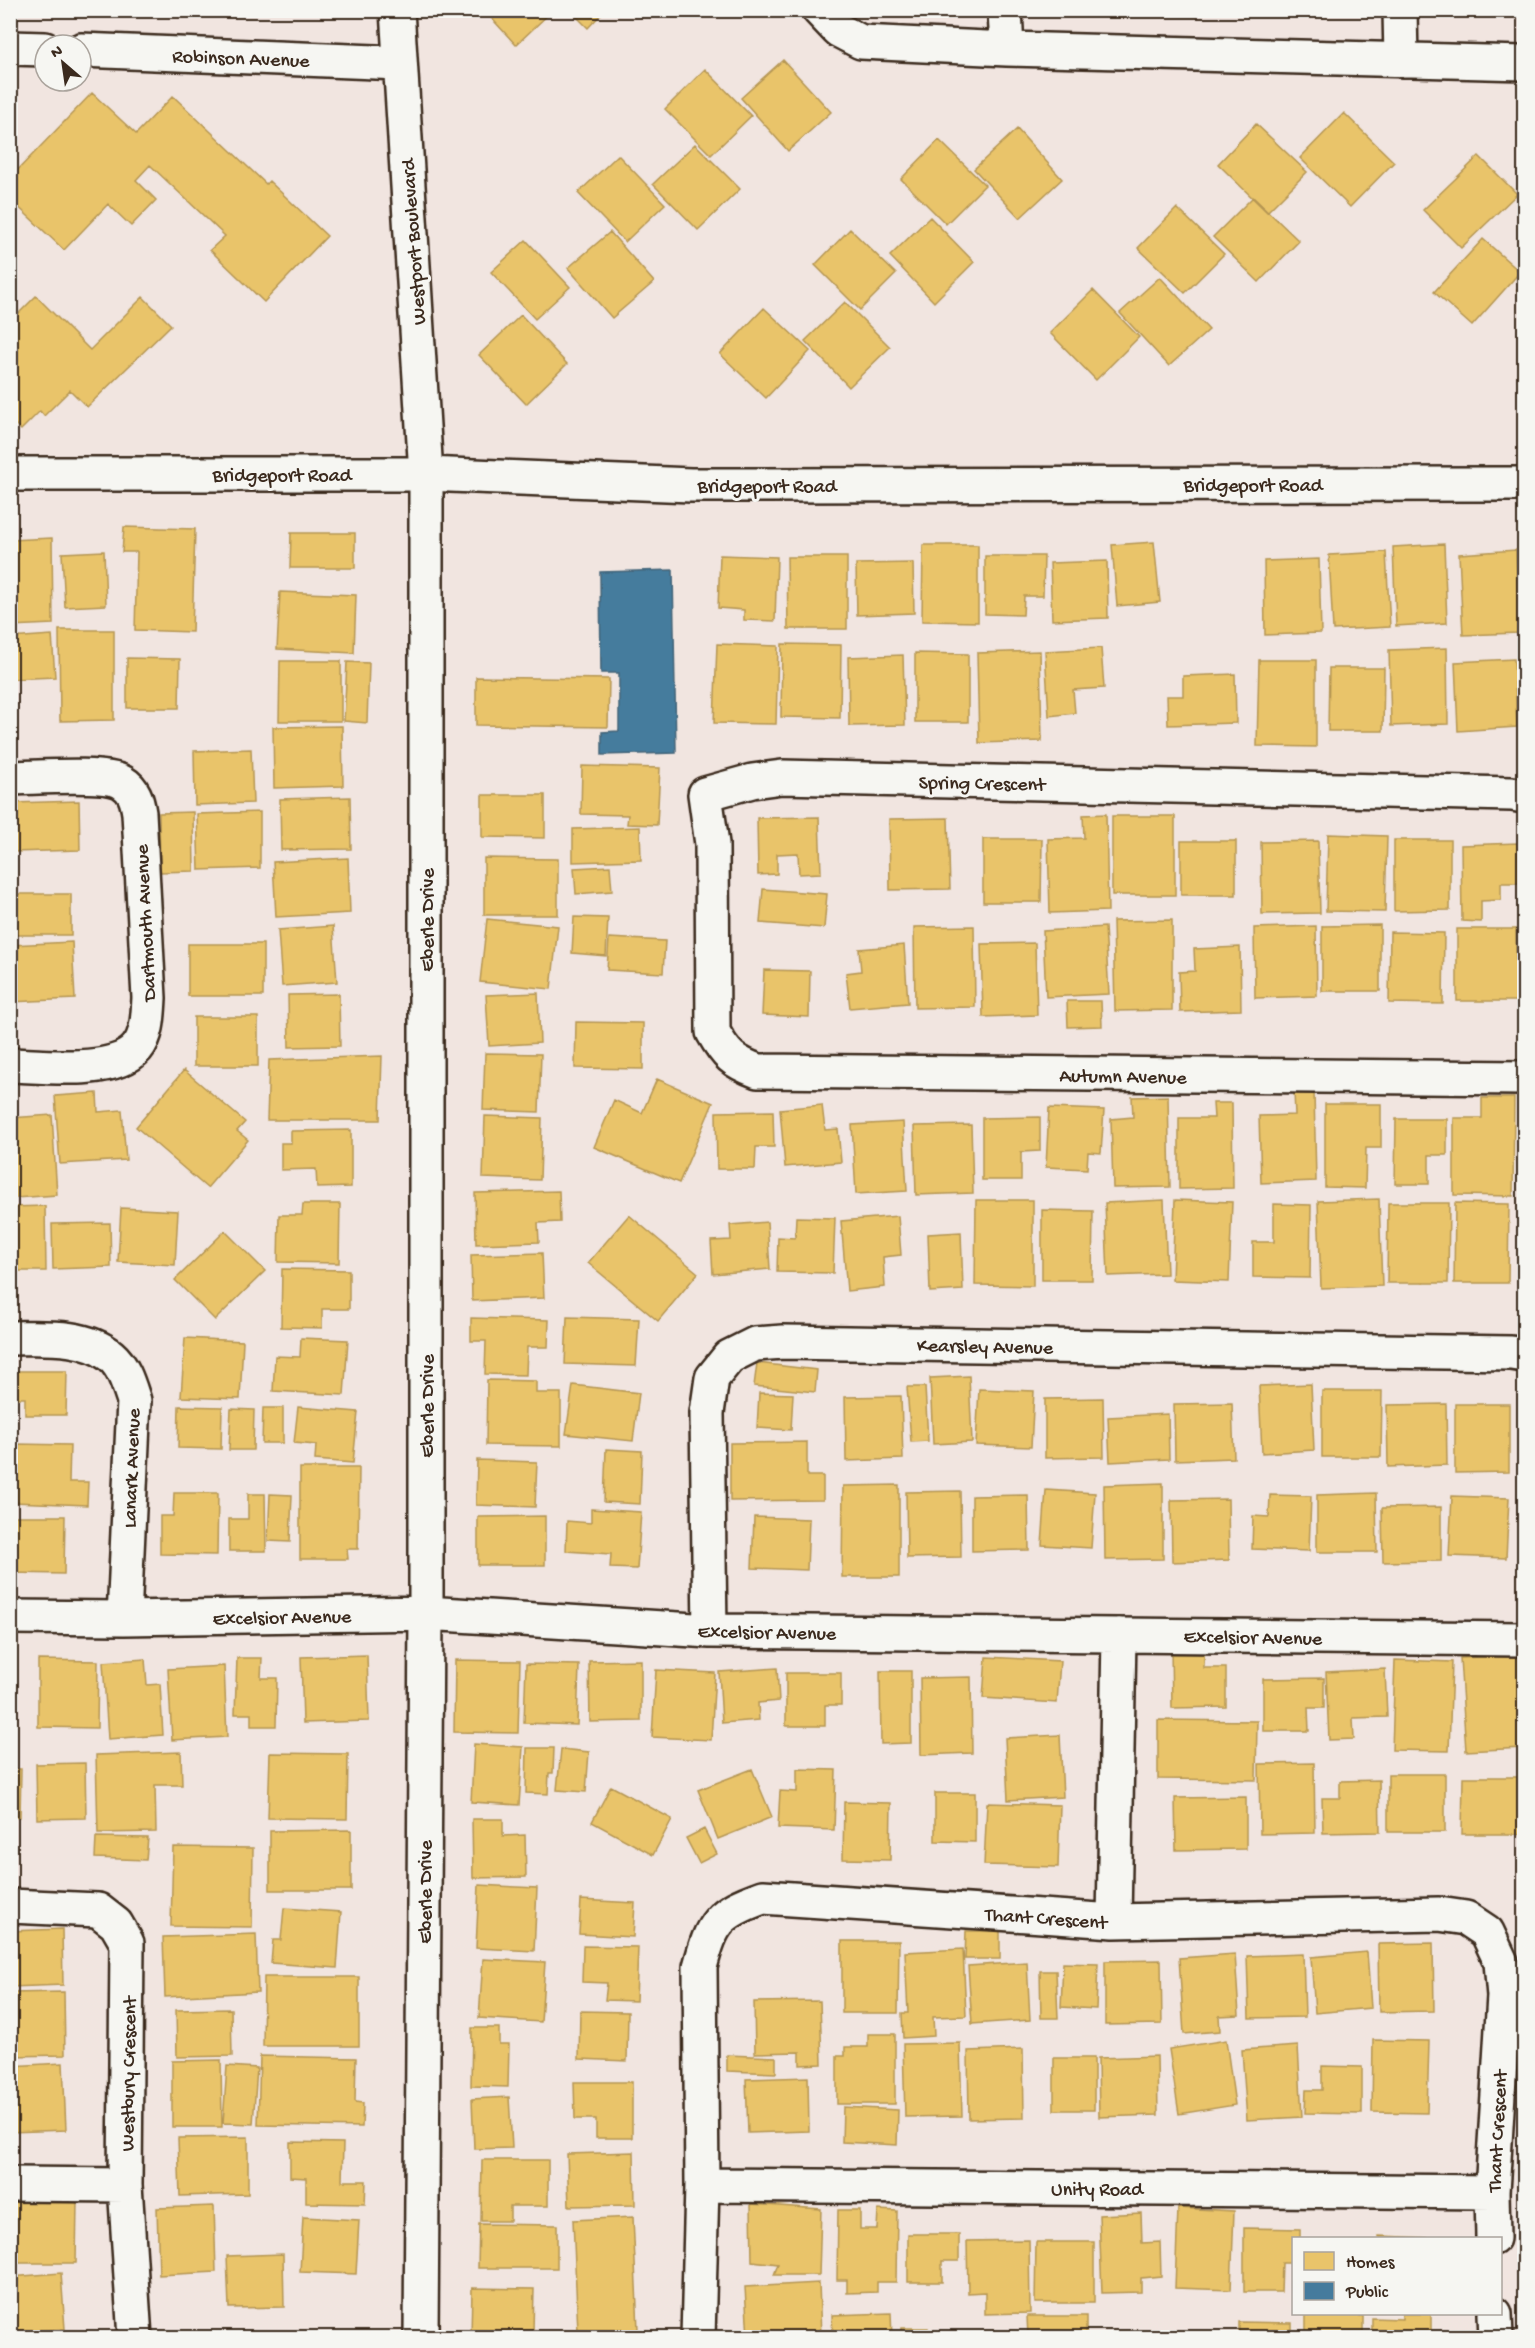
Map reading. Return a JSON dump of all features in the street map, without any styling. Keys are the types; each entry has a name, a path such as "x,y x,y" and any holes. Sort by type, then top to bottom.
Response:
{"street":[{"name":"Westport Boulevard","path":"397,10 426,474"},
{"path":"819,10 838,30 861,42 1007,49 1524,63"},
{"path":"1005,10 1007,49"},
{"path":"1400,10 1401,60"},
{"path":"10,48 33,49"},
{"name":"Robinson Avenue","path":"93,50 400,63"},
{"name":"Bridgeport Road","path":"10,474 426,474 691,485 1524,484"},
{"name":"Eberle Drive","path":"421,2337 426,1613 426,474"},
{"name":"Spring Crescent","path":"726,1053 713,1032 712,844 705,794 752,781 782,777 1524,796"},
{"name":"Dartmouth Avenue","path":"10,778 103,778 120,781 130,789 137,800 149,998 147,1026 137,1048 115,1062 89,1067 10,1065"},
{"name":"Autumn Avenue","path":"726,1053 741,1065 758,1071 1524,1078"},
{"name":"Lanark Avenue","path":"10,1338 57,1339 88,1343 111,1356 126,1378 134,1401 123,1618"},
{"name":"Kearsley Avenue","path":"710,1631 707,1413 712,1378 729,1357 755,1344 795,1342 1524,1355"},
{"name":"Excelsior Avenue","path":"10,1617 123,1618 426,1613 710,1631 1524,1639"},
{"path":"1114,1921 1119,1635"},
{"name":"Thant Crescent","path":"698,2337 702,2185 700,1967 706,1943 718,1920 739,1905 763,1897 1114,1921 1438,1914 1466,1918 1487,1932 1501,1962 1504,1996 1492,2192 1493,2237"},
{"name":"Westbury Crescent","path":"10,1906 98,1910 116,1924 127,1943 125,2185 135,2337"},
{"path":"10,2184 125,2185"},
{"name":"Unity Road","path":"702,2185 1492,2192"},
{"path":"1495,2315 1496,2337"}],"building: Homes":[{"path":"484,10 553,10 516,45"},
{"path":"570,10 605,10 588,28"},
{"path":"783,60 831,112 788,151 741,98"},
{"path":"705,69 751,116 711,155 665,109"},
{"path":"92,93 136,134 173,96 266,184 269,181 327,236 264,302 210,250 225,236 150,165 136,180 156,200 131,226 108,204 64,250 10,199 10,178"},
{"path":"1344,113 1394,162 1350,207 1300,158"},
{"path":"1256,124 1307,172 1267,212 1218,164"},
{"path":"1017,129 1062,179 1020,218 974,169"},
{"path":"939,140 985,185 946,224 901,179"},
{"path":"695,144 740,189 698,230 653,184"},
{"path":"618,155 665,204 625,242 578,193"},
{"path":"1479,156 1517,194 1461,248 1423,210"},
{"path":"1253,197 1299,241 1259,282 1213,237"},
{"path":"1177,208 1224,254 1185,293 1138,248"},
{"path":"930,217 974,262 934,302 890,256"},
{"path":"850,229 896,274 860,310 815,265"},
{"path":"610,232 654,282 612,318 568,268"},
{"path":"1483,239 1520,272 1472,326 1434,292"},
{"path":"526,240 570,287 535,319 491,272"},
{"path":"1160,277 1209,330 1169,366 1120,313"},
{"path":"1524,284 1524,298 1517,290"},
{"path":"1093,290 1139,337 1096,380 1050,333"},
{"path":"36,296 90,350 143,297 171,325 87,407 70,390 44,416 40,411 21,430 10,419 10,315 14,318"},
{"path":"845,302 890,347 849,387 805,341"},
{"path":"764,308 810,351 766,398 720,354"},
{"path":"521,315 567,364 526,404 479,355"},
{"path":"124,527 195,529 192,632 135,630 137,552 122,552"},
{"path":"291,533 355,533 355,568 290,568"},
{"path":"52,538 53,624 10,626 10,540"},
{"path":"1154,542 1160,602 1117,606 1112,545"},
{"path":"1444,544 1447,623 1396,626 1393,547"},
{"path":"923,545 978,545 978,622 922,621"},
{"path":"1516,550 1519,633 1463,635 1459,554"},
{"path":"104,551 106,605 65,607 62,553"},
{"path":"1521,551 1524,551 1524,611"},
{"path":"1386,552 1390,627 1333,630 1329,555"},
{"path":"720,555 777,557 775,621 744,620 744,610 718,608"},
{"path":"985,556 1044,556 1043,596 1024,596 1023,615 985,614"},
{"path":"787,557 847,557 847,629 788,629"},
{"path":"1319,559 1321,633 1265,635 1264,561"},
{"path":"1107,561 1108,618 1052,620 1050,563"},
{"path":"913,563 914,613 857,615 856,564"},
{"path":"280,592 356,595 354,653 277,649"},
{"path":"59,630 114,630 114,720 60,721"},
{"path":"52,635 55,677 10,679 10,638"},
{"path":"717,644 778,646 776,724 714,723"},
{"path":"782,644 841,645 840,718 781,717"},
{"path":"1101,648 1104,688 1073,690 1075,713 1049,716 1045,651"},
{"path":"1447,648 1448,724 1391,726 1389,650"},
{"path":"1040,651 1042,741 979,743 977,653"},
{"path":"915,653 968,654 968,722 915,722"},
{"path":"1522,653 1524,653 1524,719 1523,719"},
{"path":"903,655 905,725 849,726 848,657"},
{"path":"127,658 180,659 179,708 127,708"},
{"path":"1514,659 1517,727 1458,731 1455,662"},
{"path":"1259,660 1316,660 1316,747 1257,746"},
{"path":"280,661 341,661 341,721 279,721"},
{"path":"347,662 369,663 367,723 344,721"},
{"path":"1329,668 1384,668 1383,731 1328,731"},
{"path":"1235,674 1236,723 1168,725 1167,696 1183,696 1183,676"},
{"path":"476,677 609,679 608,727 476,725"},
{"path":"342,726 343,786 274,788 273,727"},
{"path":"251,749 253,803 195,805 194,751"},
{"path":"582,766 660,768 657,825 627,824 628,815 581,814"},
{"path":"482,795 545,795 545,838 482,837"},
{"path":"350,797 351,849 281,850 280,799"},
{"path":"79,801 80,850 13,852 13,803"},
{"path":"193,812 194,871 160,872 159,813"},
{"path":"260,812 260,868 199,870 197,814"},
{"path":"1106,814 1108,911 1050,913 1048,839 1084,838 1083,815"},
{"path":"1112,816 1175,816 1175,895 1112,895"},
{"path":"819,817 821,873 799,874 798,853 777,854 777,874 758,875 757,818"},
{"path":"948,818 950,889 890,890 889,819"},
{"path":"640,827 641,860 573,862 573,829"},
{"path":"1328,834 1387,836 1385,912 1326,911"},
{"path":"983,839 1042,839 1041,902 983,902"},
{"path":"1394,840 1450,840 1450,910 1394,911"},
{"path":"1181,841 1236,841 1236,895 1181,895"},
{"path":"1318,841 1320,913 1262,914 1261,842"},
{"path":"1518,843 1519,883 1501,883 1501,900 1481,901 1481,922 1462,921 1461,845"},
{"path":"348,858 350,913 276,917 273,862"},
{"path":"484,858 558,859 558,915 484,915"},
{"path":"610,866 612,891 576,894 574,868"},
{"path":"763,889 827,894 824,928 760,923"},
{"path":"10,894 71,894 71,935 10,935"},
{"path":"574,917 608,918 606,956 572,953"},
{"path":"487,919 558,926 551,989 480,982"},
{"path":"1172,920 1172,1010 1115,1011 1113,921"},
{"path":"1380,925 1380,991 1322,991 1322,926"},
{"path":"333,926 337,982 282,986 278,930"},
{"path":"974,926 975,1007 915,1008 914,927"},
{"path":"1316,926 1317,996 1255,998 1254,928"},
{"path":"1105,927 1109,994 1046,997 1043,931"},
{"path":"1457,929 1516,929 1516,1001 1457,1001"},
{"path":"1390,932 1444,933 1443,1004 1389,1003"},
{"path":"609,938 665,941 663,973 607,970"},
{"path":"72,942 75,999 10,1002 10,945"},
{"path":"1035,943 1037,1015 983,1017 981,944"},
{"path":"188,944 263,944 263,996 188,996"},
{"path":"904,945 908,1003 850,1008 846,973 861,971 859,949"},
{"path":"1240,947 1241,1010 1180,1012 1179,972 1195,971 1194,949"},
{"path":"764,970 810,971 809,1017 762,1015"},
{"path":"538,993 540,1043 489,1046 486,995"},
{"path":"339,994 340,1046 289,1047 288,995"},
{"path":"1067,1001 1101,1001 1102,1026 1068,1027"},
{"path":"194,1017 258,1017 258,1066 194,1066"},
{"path":"576,1022 643,1023 643,1069 575,1068"},
{"path":"485,1053 541,1054 539,1112 483,1110"},
{"path":"382,1056 380,1120 267,1120 269,1060"},
{"path":"184,1070 245,1122 237,1131 248,1140 207,1188 136,1127"},
{"path":"657,1079 713,1103 679,1183 594,1147 614,1100 642,1113"},
{"path":"1294,1092 1314,1092 1316,1181 1261,1183 1259,1116 1295,1115"},
{"path":"97,1093 98,1112 122,1110 126,1160 60,1164 55,1096"},
{"path":"1168,1096 1170,1187 1113,1188 1111,1119 1133,1117 1132,1097"},
{"path":"1482,1098 1514,1098 1513,1196 1454,1195 1454,1118 1482,1118"},
{"path":"1213,1103 1232,1103 1233,1188 1179,1189 1179,1118 1214,1118"},
{"path":"1325,1104 1381,1104 1381,1148 1366,1148 1365,1188 1325,1187"},
{"path":"822,1105 825,1130 838,1129 841,1162 785,1167 780,1109"},
{"path":"1049,1108 1104,1110 1101,1153 1088,1152 1087,1169 1046,1167"},
{"path":"773,1111 774,1147 756,1147 755,1169 717,1169 716,1112"},
{"path":"52,1115 57,1195 15,1198 13,1161 10,1161 10,1118"},
{"path":"485,1116 542,1118 540,1180 483,1178"},
{"path":"1040,1117 1040,1151 1021,1152 1021,1180 982,1180 982,1118"},
{"path":"1396,1119 1447,1119 1447,1155 1429,1155 1429,1184 1395,1184"},
{"path":"903,1122 907,1191 856,1194 852,1125"},
{"path":"971,1125 973,1193 916,1195 914,1126"},
{"path":"351,1130 351,1187 317,1188 316,1169 281,1170 281,1143 291,1143 291,1131"},
{"path":"559,1191 560,1222 538,1223 539,1242 476,1244 475,1193"},
{"path":"1379,1199 1382,1286 1321,1288 1318,1201"},
{"path":"976,1200 1033,1200 1033,1286 975,1285"},
{"path":"1164,1200 1167,1274 1108,1276 1105,1203"},
{"path":"1175,1200 1232,1202 1229,1282 1172,1280"},
{"path":"1388,1203 1449,1203 1448,1283 1387,1283"},
{"path":"1455,1203 1509,1204 1508,1283 1454,1283"},
{"path":"303,1204 340,1204 339,1263 278,1262 279,1215 302,1215"},
{"path":"1274,1204 1311,1205 1310,1278 1253,1277 1253,1242 1274,1242"},
{"path":"45,1206 46,1271 10,1271 10,1207"},
{"path":"121,1208 178,1211 175,1265 118,1262"},
{"path":"1522,1209 1524,1209 1524,1281 1520,1281"},
{"path":"1042,1210 1093,1211 1092,1280 1042,1280"},
{"path":"629,1215 698,1273 658,1321 588,1263"},
{"path":"898,1216 901,1255 883,1257 885,1287 847,1291 841,1221"},
{"path":"796,1217 835,1218 833,1273 777,1272 778,1237 795,1238"},
{"path":"767,1222 770,1269 713,1274 711,1241 731,1240 730,1225"},
{"path":"110,1223 111,1267 53,1269 52,1224"},
{"path":"225,1231 265,1271 215,1320 175,1280"},
{"path":"961,1232 963,1290 930,1292 928,1234"},
{"path":"542,1253 544,1298 472,1301 471,1255"},
{"path":"282,1269 349,1270 349,1309 322,1309 322,1328 281,1327"},
{"path":"567,1317 639,1319 636,1366 565,1364"},
{"path":"471,1318 549,1320 548,1347 527,1347 526,1375 485,1374 486,1341 471,1341"},
{"path":"185,1338 243,1341 240,1399 181,1397"},
{"path":"301,1338 348,1340 344,1395 273,1391 275,1356 300,1357"},
{"path":"757,1363 817,1370 815,1392 754,1386"},
{"path":"15,1371 67,1371 66,1415 25,1415 25,1398 15,1398"},
{"path":"969,1376 972,1442 933,1444 930,1378"},
{"path":"487,1380 536,1381 536,1393 561,1393 561,1446 486,1445"},
{"path":"1311,1384 1314,1450 1262,1453 1259,1386"},
{"path":"573,1385 639,1393 633,1441 566,1434"},
{"path":"907,1387 925,1387 928,1441 911,1442"},
{"path":"979,1389 1034,1391 1031,1447 976,1445"},
{"path":"1322,1391 1382,1391 1381,1457 1322,1457"},
{"path":"759,1393 793,1394 791,1430 757,1428"},
{"path":"901,1396 903,1459 846,1461 845,1397"},
{"path":"1103,1398 1104,1457 1045,1458 1045,1399"},
{"path":"1232,1403 1234,1458 1175,1460 1174,1404"},
{"path":"1446,1404 1447,1465 1388,1467 1387,1405"},
{"path":"1455,1404 1509,1404 1509,1472 1455,1473"},
{"path":"179,1406 222,1407 221,1449 178,1448"},
{"path":"298,1407 358,1412 353,1463 315,1460 316,1445 294,1443"},
{"path":"263,1408 283,1408 283,1443 262,1443"},
{"path":"231,1409 254,1410 253,1450 229,1450"},
{"path":"1168,1414 1169,1459 1110,1462 1108,1417"},
{"path":"807,1442 807,1476 823,1476 823,1500 730,1501 730,1443"},
{"path":"16,1444 70,1445 69,1482 88,1482 87,1505 13,1502"},
{"path":"606,1449 642,1451 640,1504 604,1502"},
{"path":"477,1460 537,1462 535,1507 476,1505"},
{"path":"300,1468 359,1468 358,1549 347,1549 348,1559 300,1559"},
{"path":"1163,1483 1163,1559 1105,1560 1104,1485"},
{"path":"899,1485 899,1577 842,1577 843,1486"},
{"path":"1046,1490 1095,1493 1091,1548 1042,1545"},
{"path":"960,1491 961,1557 907,1558 906,1492"},
{"path":"174,1493 218,1493 217,1555 160,1554 160,1516 173,1516"},
{"path":"1376,1493 1377,1552 1317,1552 1317,1495"},
{"path":"248,1494 265,1494 266,1551 229,1551 229,1519 248,1519"},
{"path":"270,1494 292,1495 290,1542 268,1541"},
{"path":"1028,1495 1029,1550 972,1551 972,1496"},
{"path":"1270,1495 1311,1496 1309,1551 1252,1549 1253,1516 1269,1517"},
{"path":"1452,1496 1509,1498 1506,1558 1449,1556"},
{"path":"1228,1499 1229,1560 1172,1562 1171,1500"},
{"path":"1441,1507 1441,1561 1383,1562 1382,1508"},
{"path":"591,1509 641,1512 637,1569 610,1568 611,1554 566,1551 567,1521 591,1523"},
{"path":"10,1516 65,1516 64,1574 10,1573"},
{"path":"545,1516 545,1565 478,1565 478,1517"},
{"path":"754,1517 809,1519 807,1570 752,1568"},
{"path":"1204,1648 1204,1668 1226,1668 1226,1707 1172,1708 1171,1649"},
{"path":"367,1655 369,1721 303,1723 301,1657"},
{"path":"1519,1655 1523,1748 1466,1751 1460,1658"},
{"path":"986,1657 1060,1661 1057,1703 983,1698"},
{"path":"237,1658 262,1658 261,1678 277,1678 276,1726 251,1726 251,1714 235,1714"},
{"path":"145,1659 147,1685 160,1684 163,1735 108,1739 103,1662"},
{"path":"38,1660 98,1661 97,1728 38,1727"},
{"path":"455,1660 520,1661 518,1733 454,1732"},
{"path":"641,1660 641,1721 590,1722 589,1661"},
{"path":"1395,1660 1452,1662 1449,1751 1392,1750"},
{"path":"526,1664 579,1665 577,1725 524,1723"},
{"path":"224,1666 227,1737 172,1740 168,1669"},
{"path":"777,1668 779,1701 758,1703 759,1720 722,1723 719,1672"},
{"path":"1385,1669 1387,1717 1353,1718 1354,1739 1329,1740 1326,1672"},
{"path":"656,1670 715,1673 711,1740 652,1737"},
{"path":"880,1671 911,1671 911,1743 881,1744"},
{"path":"786,1673 841,1673 841,1705 825,1705 825,1726 786,1726"},
{"path":"971,1677 972,1753 921,1755 920,1678"},
{"path":"1324,1678 1324,1708 1308,1708 1309,1731 1263,1731 1263,1679"},
{"path":"1158,1720 1257,1721 1256,1780 1158,1779"},
{"path":"1060,1735 1063,1797 1008,1800 1005,1738"},
{"path":"474,1744 523,1747 519,1805 471,1802"},
{"path":"527,1748 554,1748 553,1773 549,1773 548,1794 526,1793"},
{"path":"561,1749 589,1752 586,1792 557,1790"},
{"path":"181,1752 182,1785 155,1785 156,1832 98,1833 96,1755"},
{"path":"270,1753 348,1754 347,1819 268,1818"},
{"path":"85,1763 86,1818 37,1819 36,1764"},
{"path":"1314,1763 1315,1833 1260,1834 1259,1764"},
{"path":"10,1769 21,1769 20,1817 10,1817"},
{"path":"752,1769 772,1817 718,1839 698,1790"},
{"path":"797,1769 836,1770 834,1830 778,1828 780,1791 797,1792"},
{"path":"1388,1774 1445,1774 1445,1832 1388,1832"},
{"path":"1463,1777 1524,1777 1523,1834 1462,1834"},
{"path":"1379,1780 1380,1832 1323,1833 1322,1798 1340,1798 1340,1781"},
{"path":"611,1786 672,1819 653,1855 592,1822"},
{"path":"935,1793 975,1793 975,1842 935,1841"},
{"path":"1246,1797 1246,1849 1176,1850 1175,1798"},
{"path":"844,1802 891,1803 890,1860 843,1859"},
{"path":"987,1803 1060,1805 1058,1867 984,1865"},
{"path":"472,1819 503,1819 503,1836 525,1835 526,1877 473,1878"},
{"path":"704,1829 717,1854 699,1863 686,1838"},
{"path":"351,1830 351,1890 270,1890 270,1831"},
{"path":"96,1837 148,1838 146,1860 95,1858"},
{"path":"173,1847 253,1848 252,1927 171,1926"},
{"path":"479,1885 537,1888 534,1951 476,1948"},
{"path":"581,1900 635,1903 633,1937 579,1934"},
{"path":"284,1908 341,1912 337,1968 271,1963 273,1940 281,1940"},
{"path":"62,1929 63,1985 10,1987 10,1931"},
{"path":"966,1931 1000,1931 1000,1959 965,1959"},
{"path":"256,1934 258,1992 165,1997 163,1937"},
{"path":"842,1941 899,1941 898,2013 842,2013"},
{"path":"1433,1943 1434,2011 1379,2012 1378,1944"},
{"path":"583,1946 638,1947 636,2001 605,2000 607,1983 582,1982"},
{"path":"963,1949 966,2016 933,2017 934,2036 903,2038 902,2013 908,2013 905,1952"},
{"path":"1367,1952 1371,2008 1315,2013 1311,1957"},
{"path":"1235,1954 1239,2015 1219,2016 1220,2031 1184,2034 1179,1958"},
{"path":"1303,1954 1305,2017 1249,2018 1247,1956"},
{"path":"483,1959 545,1962 541,2022 479,2018"},
{"path":"1161,1960 1162,2024 1105,2025 1105,1961"},
{"path":"1027,1962 1030,2020 972,2024 968,1966"},
{"path":"1063,1963 1098,1964 1096,2009 1061,2007"},
{"path":"1040,1971 1056,1971 1058,2018 1041,2018"},
{"path":"264,1977 359,1977 359,2046 263,2046"},
{"path":"64,1992 65,2055 10,2056 10,1993"},
{"path":"820,2001 822,2064 800,2065 800,2052 755,2053 754,2002"},
{"path":"231,2009 232,2056 177,2057 176,2010"},
{"path":"580,2011 628,2012 627,2061 579,2059"},
{"path":"472,2028 499,2028 499,2044 509,2044 508,2087 471,2086"},
{"path":"868,2034 895,2034 895,2104 837,2104 837,2056 845,2056 845,2047 868,2047"},
{"path":"1226,2040 1235,2105 1179,2114 1169,2049"},
{"path":"1373,2040 1429,2041 1427,2113 1372,2112"},
{"path":"960,2043 962,2116 905,2117 903,2044"},
{"path":"1298,2046 1302,2117 1247,2120 1242,2050"},
{"path":"1023,2049 1024,2118 969,2119 968,2051"},
{"path":"727,2055 776,2057 776,2073 727,2071"},
{"path":"260,2056 356,2058 355,2102 363,2103 362,2127 258,2125"},
{"path":"1157,2056 1158,2115 1099,2117 1098,2058"},
{"path":"1054,2058 1094,2058 1094,2110 1054,2110"},
{"path":"221,2060 222,2127 172,2127 172,2061"},
{"path":"63,2063 66,2130 10,2132 10,2066"},
{"path":"227,2066 257,2068 253,2124 223,2123"},
{"path":"1322,2066 1362,2067 1362,2114 1305,2113 1306,2090 1322,2090"},
{"path":"808,2077 809,2131 748,2133 746,2079"},
{"path":"574,2082 632,2082 632,2138 596,2138 596,2119 575,2119"},
{"path":"509,2097 512,2148 474,2149 472,2099"},
{"path":"843,2107 898,2110 897,2145 842,2142"},
{"path":"248,2137 248,2194 180,2196 178,2138"},
{"path":"290,2142 343,2143 342,2181 366,2181 365,2204 306,2203 306,2178 290,2177"},
{"path":"634,2152 635,2205 569,2206 567,2154"},
{"path":"482,2160 548,2160 548,2206 510,2206 510,2221 481,2221"},
{"path":"10,2202 77,2202 76,2263 10,2263"},
{"path":"751,2204 821,2209 819,2275 774,2275 778,2264 752,2261"},
{"path":"214,2206 216,2272 159,2275 157,2208"},
{"path":"1178,2208 1234,2211 1231,2290 1175,2288"},
{"path":"838,2210 860,2210 860,2229 877,2229 878,2210 897,2211 896,2282 877,2282 877,2292 847,2293 847,2280 837,2280"},
{"path":"1141,2213 1142,2243 1160,2242 1161,2276 1141,2278 1141,2292 1102,2293 1099,2215"},
{"path":"303,2217 359,2220 356,2274 300,2272"},
{"path":"633,2217 638,2330 578,2332 573,2220"},
{"path":"479,2224 557,2225 557,2268 478,2268"},
{"path":"1244,2228 1300,2229 1300,2237 1292,2237 1292,2263 1282,2263 1281,2292 1244,2292"},
{"path":"908,2234 959,2234 959,2261 942,2261 942,2282 908,2282"},
{"path":"1029,2240 1030,2313 985,2314 985,2292 968,2293 967,2241"},
{"path":"1036,2242 1094,2242 1094,2303 1035,2303"},
{"path":"283,2254 284,2307 229,2308 227,2256"},
{"path":"61,2273 65,2329 10,2333 10,2277"},
{"path":"819,2283 821,2338 748,2338 745,2287"},
{"path":"472,2288 534,2289 533,2331 513,2331 512,2338 471,2338"},
{"path":"891,2313 892,2338 833,2338 832,2315"},
{"path":"1306,2315 1363,2316 1363,2338 1306,2338"},
{"path":"1402,2315 1431,2315 1431,2338 1372,2338 1372,2318 1402,2319"},
{"path":"1027,2316 1086,2316 1086,2338 1028,2338"},
{"path":"1239,2322 1292,2323 1292,2338 1239,2338"},
{"path":"901,2328 928,2328 928,2338 901,2338"}],"building: Public":[{"path":"673,570 676,753 602,755 602,732 619,731 619,673 601,673 600,572"}]}
